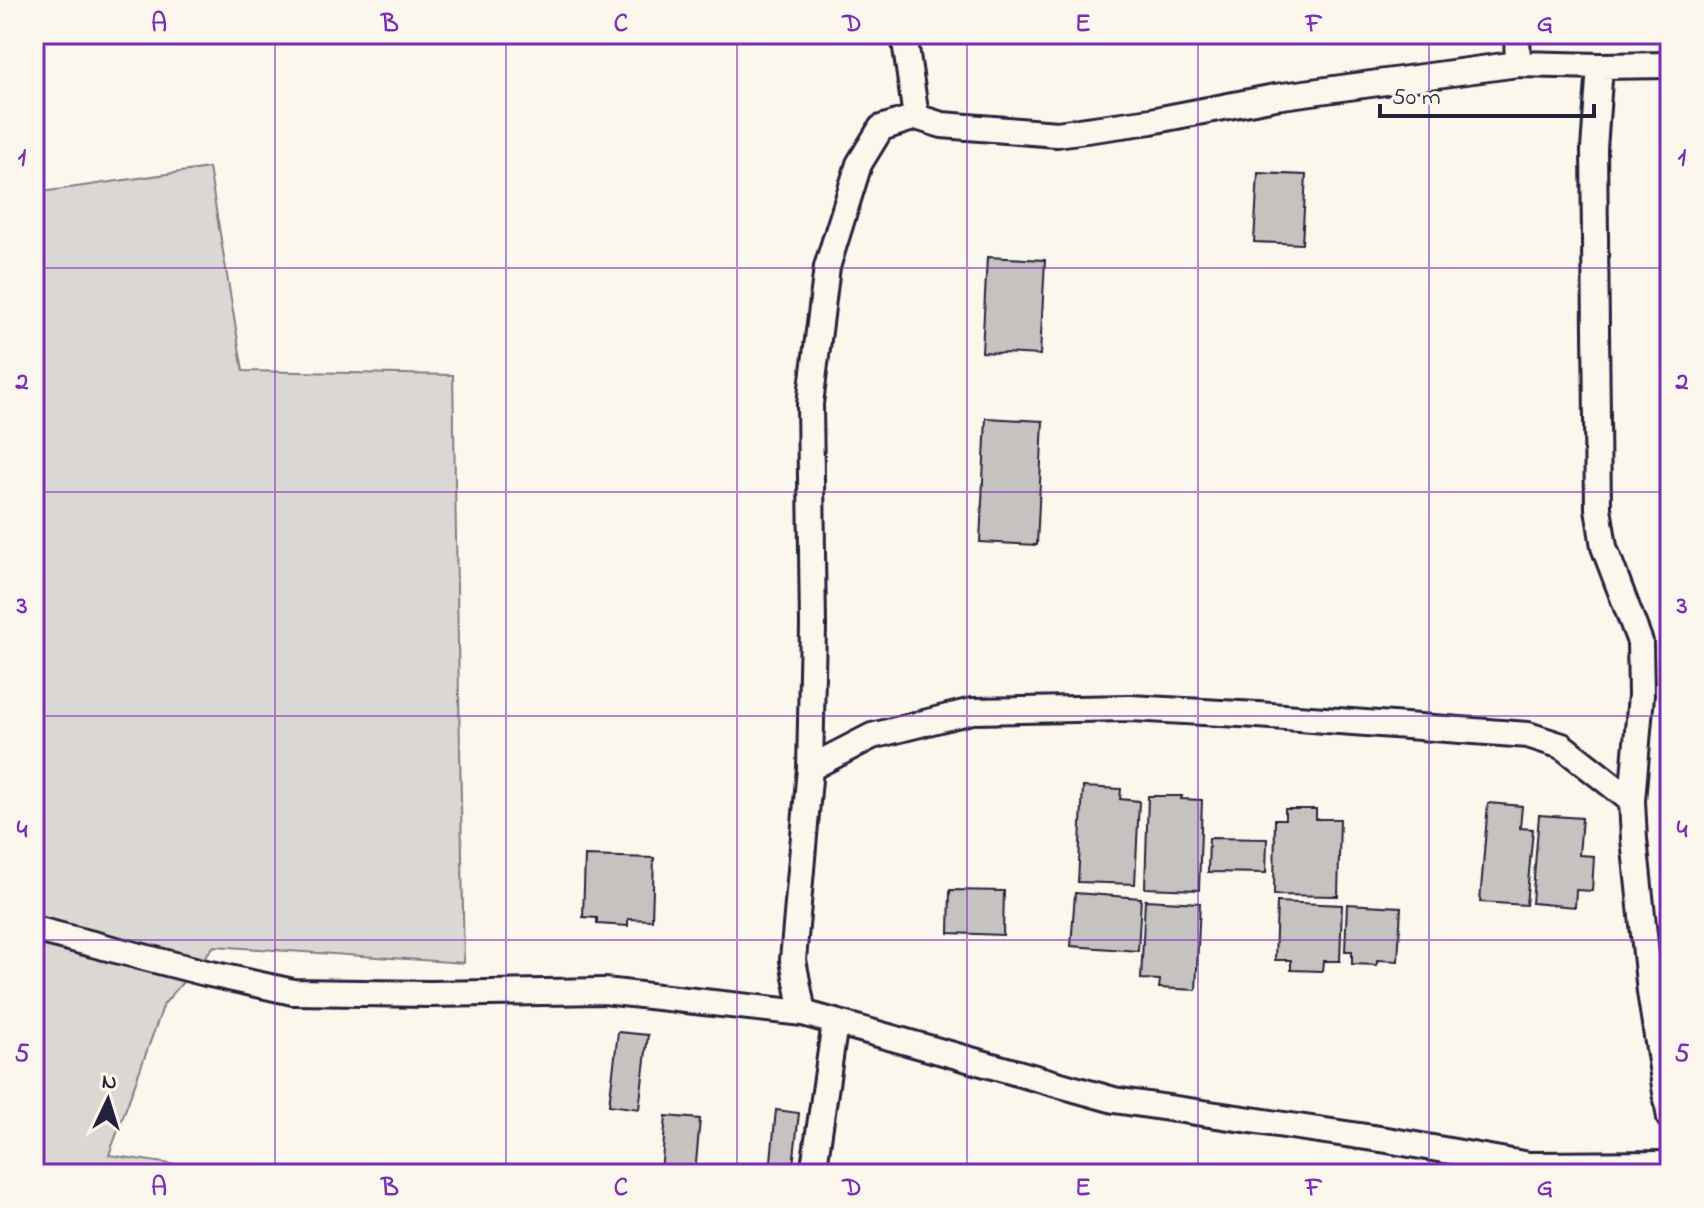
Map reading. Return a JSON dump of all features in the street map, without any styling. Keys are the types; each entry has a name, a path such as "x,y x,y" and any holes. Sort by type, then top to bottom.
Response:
{"street":[{"path":"904,34 916,117"},
{"path":"1517,34 1518,64"},
{"path":"803,1013 793,960 810,768 813,626 810,404 827,267 859,164 881,128 916,117 942,125 1057,134 1151,121 1275,97 1518,64 1670,65"},
{"path":"1600,66 1594,149 1598,508 1604,547 1640,642 1641,695 1632,801 1650,992 1670,1118"},
{"path":"810,768 872,736 972,711 1130,708 1528,735 1562,746 1632,801"},
{"path":"34,929 293,992 430,994 604,991 803,1013 1114,1100 1387,1140 1529,1170 1670,1164"},
{"path":"813,1174 835,1023"}],"shaded area":[{"path":"209,168 243,371 453,375 464,963 214,946 164,1004 109,1155 239,1174 34,1174 34,193"}],"building":[{"path":"1258,173 1306,175 1302,244 1254,242"},
{"path":"987,257 1045,260 1040,355 982,352"},
{"path":"986,418 1043,421 1037,545 980,542"},
{"path":"1083,787 1121,789 1120,799 1139,801 1135,884 1078,882"},
{"path":"1148,796 1182,796 1181,799 1202,800 1199,890 1145,888"},
{"path":"1488,803 1522,806 1520,828 1533,829 1526,905 1480,902"},
{"path":"1285,809 1316,809 1316,819 1340,819 1338,896 1274,895 1275,819 1285,819"},
{"path":"1539,815 1582,818 1579,855 1594,856 1592,891 1576,890 1575,907 1532,903"},
{"path":"1209,838 1267,839 1266,873 1208,872"},
{"path":"585,856 654,858 652,920 628,919 628,926 597,924 597,918 583,917"},
{"path":"950,890 1004,891 1003,935 949,933"},
{"path":"1075,893 1141,898 1138,951 1071,946"},
{"path":"1145,900 1200,903 1196,990 1159,988 1160,980 1141,979"},
{"path":"1277,902 1342,905 1340,961 1323,961 1322,971 1291,970 1291,960 1275,960"},
{"path":"1347,904 1401,907 1398,961 1377,960 1377,965 1352,964 1352,951 1345,951"},
{"path":"618,1032 648,1035 639,1109 609,1105"},
{"path":"776,1110 799,1113 792,1174 770,1171"},
{"path":"666,1116 700,1119 695,1174 661,1172"}]}
